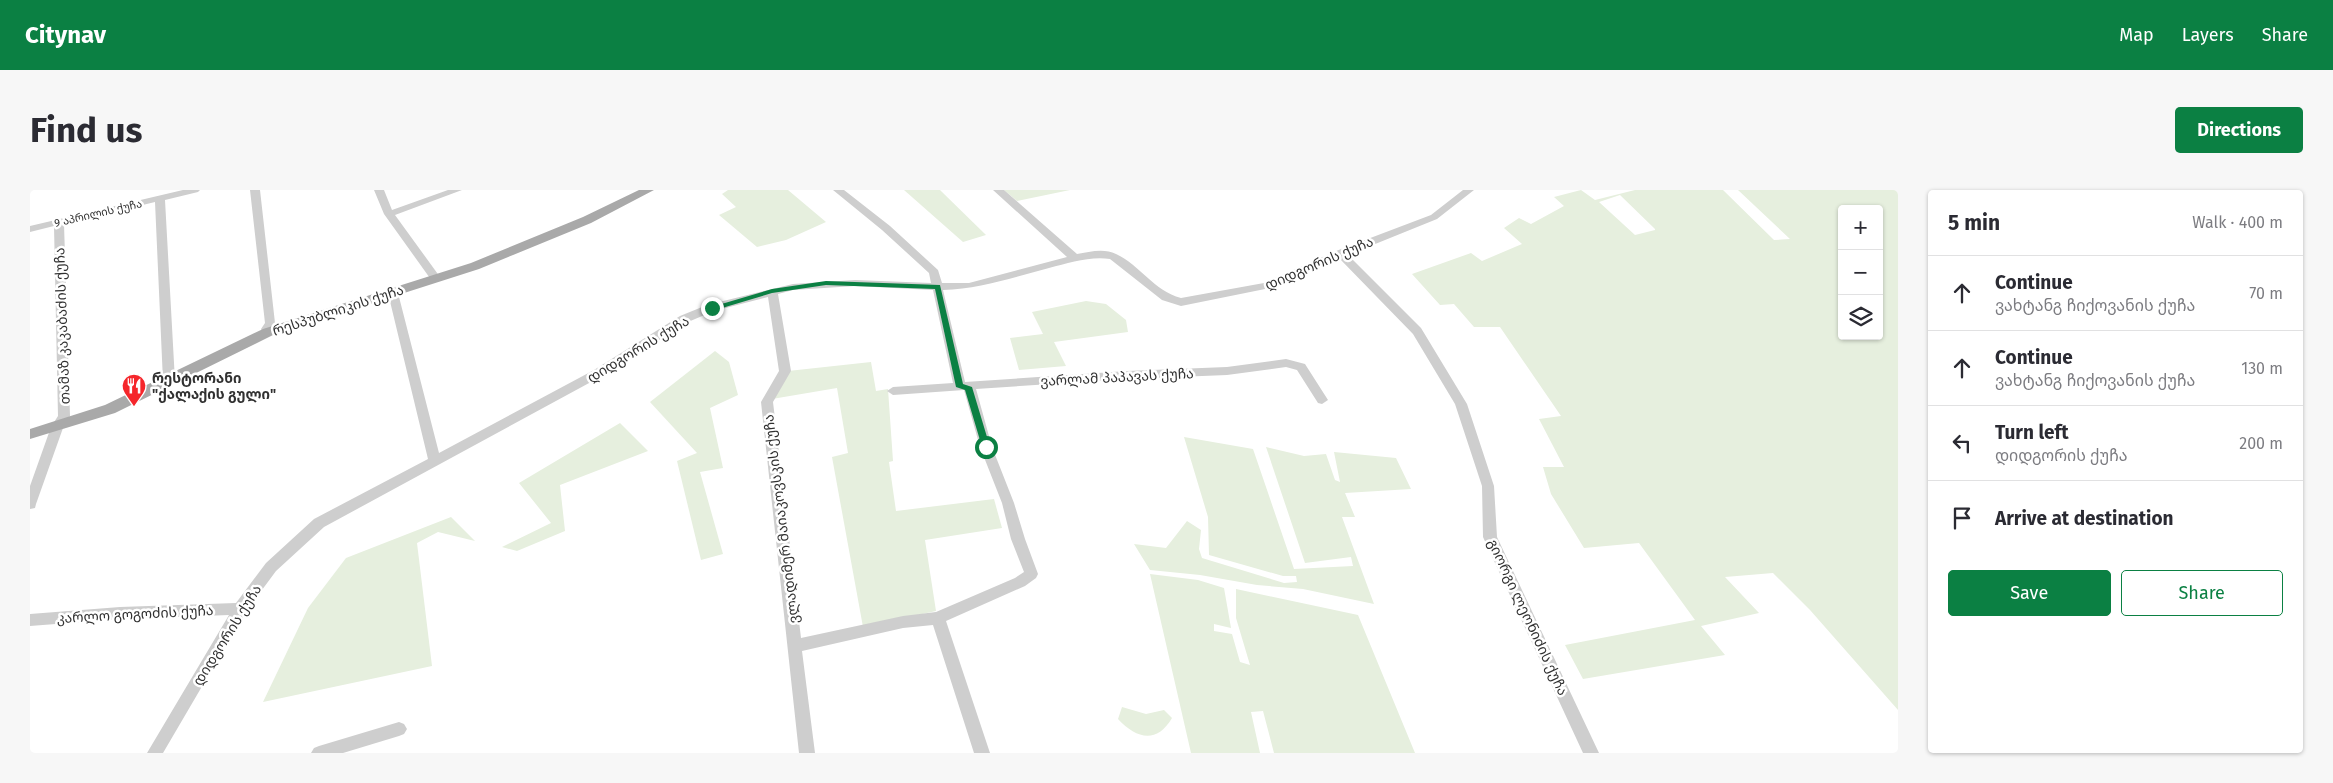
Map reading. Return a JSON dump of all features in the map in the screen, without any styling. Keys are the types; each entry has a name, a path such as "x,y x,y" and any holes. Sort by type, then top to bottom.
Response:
{"main road":[{"name":"რესპუბლიკის ქუჩა","path":"30,434 110,409 267,331 475,266 541,240 648,190"}],"street":[{"name":"9 აპრილის ქუჩა","path":"30,229 195,190"},
{"path":"248,190 261,327 267,331 270,323 255,190"},
{"path":"379,190 389,214 436,279"},
{"path":"389,214 457,190"},
{"path":"796,646 903,622 938,618 1020,582 1030,574 1008,503 964,387 934,272 886,228 838,190"},
{"path":"998,190 1075,258"},
{"name":"დიდგორის ქუჩა","path":"156,753 240,608 271,567 319,523 598,373 684,319 712,308 772,291 826,283 938,287 984,283 1075,258 1100,254 1113,256 1166,298 1181,302 1266,286 1340,253 1434,217 1469,190"},
{"path":"160,198 169,381"},
{"name":"თამაზ კაკაბაძის ქუჩა","path":"30,504 54,441 57,427 64,416 59,222"},
{"name":"გიორგი ლეონიძის ქუჩა","path":"1340,253 1417,331 1461,404 1488,486 1490,537 1591,753"},
{"name":"ვლადიმერ მაიაკოვსკის ქუჩა","path":"772,291 785,370 767,402 807,753"},
{"path":"393,293 435,462"},
{"name":"ვარლამ პაპავას ქუჩა","path":"893,391 1127,375 1227,371 1286,362 1301,367 1322,400"},
{"name":"კარლო გოგოძის ქუჩა","path":"30,620 120,613 240,608"},
{"path":"938,618 982,753"},
{"path":"319,753 399,728"}],"green space":[{"path":"728,190 788,190 826,222 786,240 757,247 719,215 736,207 722,194"},
{"path":"904,190 940,190 986,235 963,242"},
{"path":"1004,190 1070,190 1017,201"},
{"path":"1581,190 1595,200 1635,190 1723,190 1774,240 1790,239 1738,190 1898,190 1898,710 1810,610 1773,573 1725,577 1759,613 1701,626 1725,655 1583,679 1565,645 1695,620 1639,543 1584,548 1551,494 1543,467 1564,467 1539,419 1561,416 1500,327 1474,327 1454,304 1440,305 1412,274 1471,253 1482,261 1522,244 1504,228 1519,218 1531,224 1564,206 1554,197","holes":["1620,195 1655,229 1635,235 1599,202"]},
{"path":"1086,301 1106,304 1126,320 1128,332 1054,342 1066,366 1019,370 1010,338 1043,334 1032,312"},
{"path":"715,351 729,362 738,395 710,408 723,468 700,472 723,554 701,560 677,461 697,453 650,402"},
{"path":"871,362 876,391 888,389 893,461 889,462 896,511 994,499 1002,528 925,540 936,611 863,627 832,457 848,453 837,388 772,399 788,371"},
{"path":"620,423 648,451 560,485 565,531 517,551 502,547 551,523 519,483"},
{"path":"1184,437 1253,449 1294,569 1353,566 1351,557 1305,563 1266,447 1304,456 1326,454 1335,480 1340,482 1334,452 1396,458 1411,489 1345,493 1355,517 1342,517 1374,604 1303,589 1257,585 1200,575 1150,570 1134,544 1166,548 1187,521 1201,530 1199,549 1202,558 1284,583 1297,582 1296,576 1283,576 1209,555 1208,517"},
{"path":"451,517 475,541 438,532 417,543 432,666 263,702 308,608 346,558"},
{"path":"1150,574 1198,580 1224,588 1231,628 1214,624 1214,631 1232,634 1240,662 1250,665 1236,618 1236,589 1358,615 1415,753 1274,753 1263,711 1251,712 1260,753 1191,753"},
{"path":"1122,707 1146,714 1164,710 1172,718 1166,727 1159,732 1146,736 1132,731 1118,719"}],"place":[{"name":"რესტორანი \"ქალაქის გული\"","path":"134,407"}],"route":[{"path":"712,308 772,291 826,283 938,287 960,387 968,387 986,447"}]}
